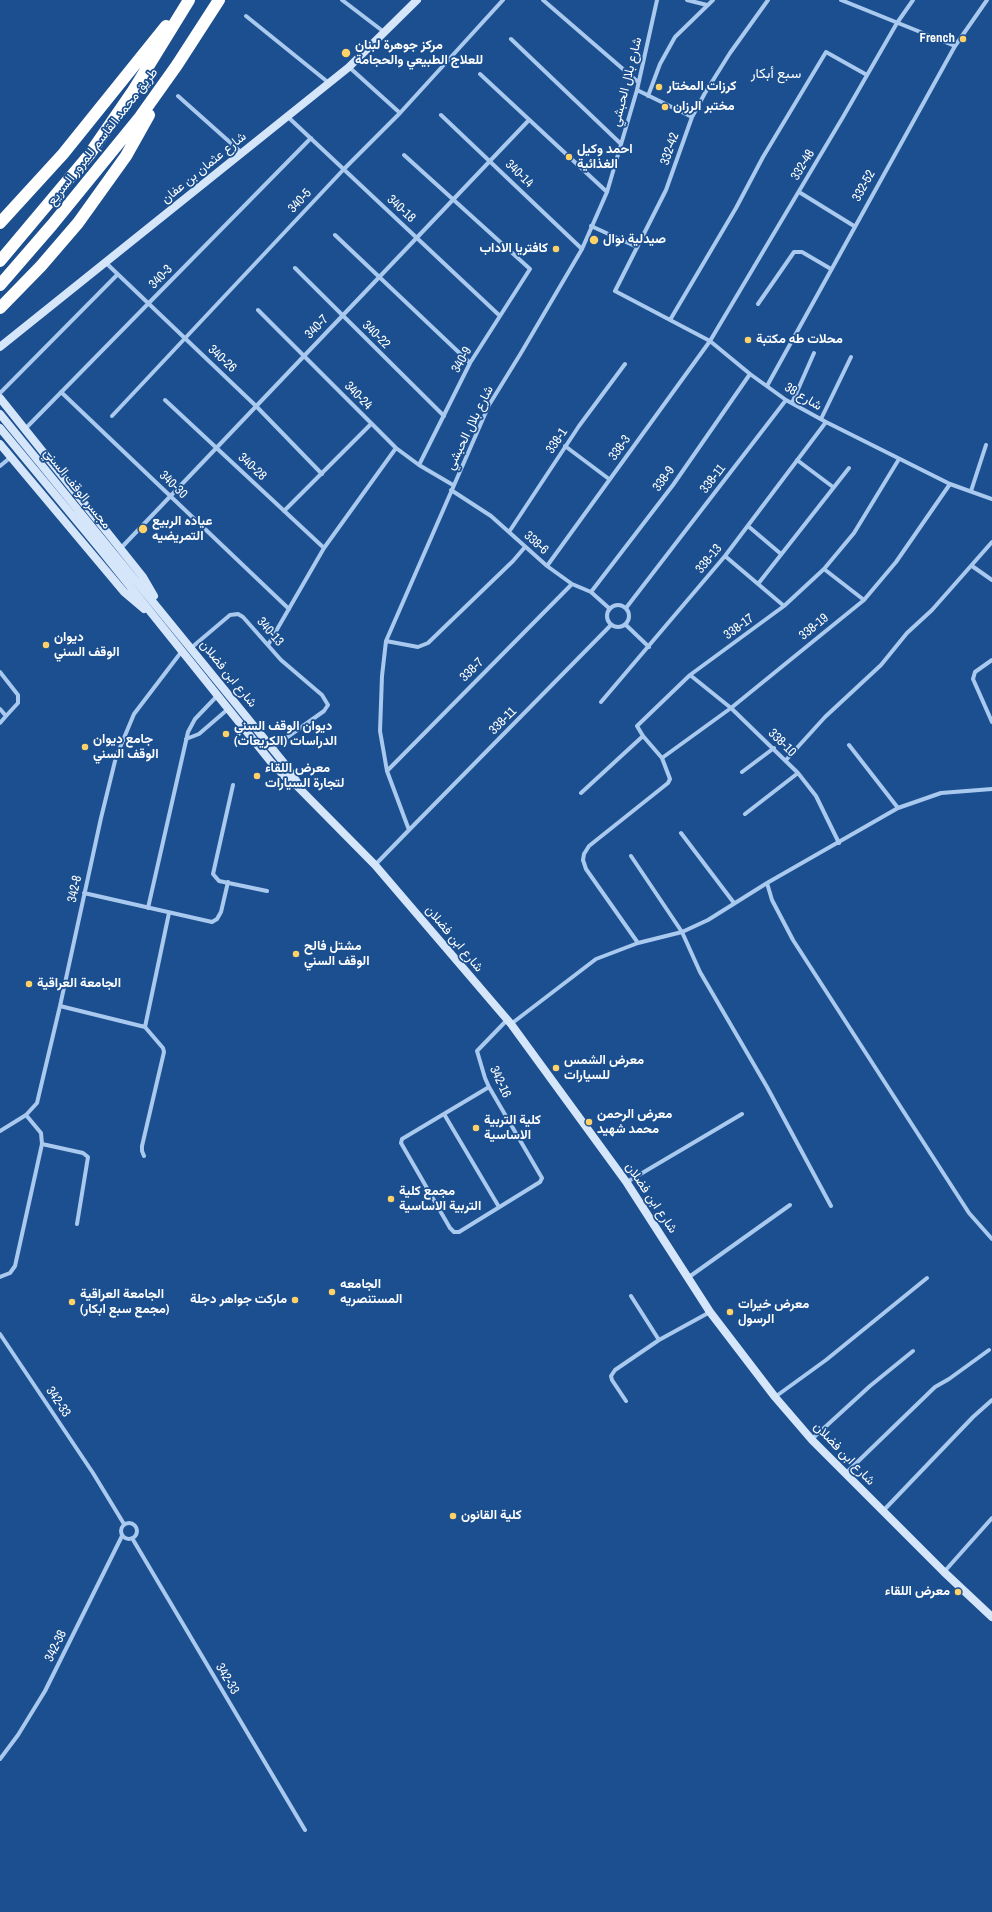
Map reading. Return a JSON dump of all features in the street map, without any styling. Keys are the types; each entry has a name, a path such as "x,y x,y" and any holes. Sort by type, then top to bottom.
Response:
{"highway":[{"name":"طريق محمد القاسم للمرور السريع","path":"0,284 52,225 140,117 177,65 219,0"},
{"name":"طريق محمد القاسم للمرور السريع","path":"0,261 89,155 133,91 188,2"},
{"path":"0,223 63,154 159,34 188,2"},
{"path":"0,308 37,271 78,223 126,156 177,65"}],"street":[{"path":"342,0 384,32"},
{"name":"شارع عثمان بن عفان","path":"0,347 349,67 418,0"},
{"name":"340-5","path":"112,416 344,169 400,113 503,0"},
{"path":"543,0 638,82"},
{"name":"شارع بلال الحبشي","path":"409,830 387,771 380,731 382,676 386,641 489,405 582,249 607,192 637,90 657,0"},
{"path":"687,0 707,5"},
{"path":"648,96 660,64 675,37 713,0"},
{"name":"332-42","path":"615,291 636,246 666,190 692,116 704,93 768,0"},
{"path":"841,0 954,46"},
{"name":"332-48","path":"710,341 897,23 913,0"},
{"name":"332-52","path":"767,386 954,46 986,0"},
{"path":"246,16 329,83"},
{"path":"512,39 621,144"},
{"path":"670,320 736,208 762,157 826,52 867,75"},
{"path":"349,67 400,113"},
{"path":"480,74 607,192"},
{"path":"637,90 692,116"},
{"path":"178,96 242,153"},
{"name":"340-14","path":"440,115 582,249"},
{"name":"340-18","path":"288,116 500,316"},
{"name":"340-7","path":"120,549 529,120"},
{"name":"340-3","path":"25,430 311,138"},
{"path":"404,156 453,200"},
{"path":"799,192 854,226"},
{"name":"340-9","path":"419,465 470,363 530,269 453,200"},
{"path":"591,226 636,246"},
{"path":"335,235 470,363"},
{"path":"758,304 794,252 802,252 831,268"},
{"name":"340-26","path":"105,262 256,406 322,474"},
{"name":"340-22","path":"295,268 444,416"},
{"path":"0,393 117,275"},
{"name":"شارع 38","path":"615,291 710,341 750,374 786,400 826,422 950,484 992,499"},
{"name":"340-24","path":"258,310 305,355 396,448 419,465 453,485"},
{"name":"338-3","path":"547,566 710,341"},
{"path":"792,403 814,352"},
{"path":"821,419 851,357"},
{"name":"338-1","path":"509,532 565,446 625,364"},
{"name":"338-9","path":"591,592 673,485 750,374"},
{"name":"340-30","path":"62,392 289,609"},
{"path":"0,398 148,584 159,608"},
{"name":"340-28","path":"165,400 324,548"},
{"name":"338-11","path":"626,608 786,400"},
{"name":"مجسر الوقف السني","path":"0,414 136,580"},
{"name":"338-13","path":"601,702 725,556 826,422"},
{"path":"284,511 371,424"},
{"name":"مجسر الوقف السني","path":"0,428 128,585"},
{"path":"0,444 124,592 151,614"},
{"path":"970,491 986,445"},
{"path":"565,446 610,479"},
{"path":"268,645 324,548 396,448"},
{"path":"0,466 11,457"},
{"name":"338-17","path":"643,736 637,726 690,675 784,606 824,569 854,533 899,459"},
{"path":"797,460 833,487"},
{"path":"758,584 849,468"},
{"name":"338-19","path":"662,758 731,708 864,600 896,562 950,484"},
{"name":"338-6","path":"451,490 491,516 547,566 572,584 591,592 610,609"},
{"path":"748,526 781,554"},
{"path":"786,760 825,717 881,665 907,633 932,610 992,542"},
{"path":"386,641 412,646 425,645 513,561 525,547"},
{"path":"725,556 784,606"},
{"path":"972,566 992,580"},
{"path":"824,569 864,600"},
{"name":"شارع ابن فضلان","path":"136,580 272,748 292,774 297,782 296,785"},
{"name":"338-7","path":"387,771 572,584"},
{"name":"شارع ابن فضلان","path":"128,585 276,768 293,785 296,785 375,865 509,1022 627,1182 710,1312 775,1397 812,1440 845,1474 944,1572 992,1617"},
{"path":"616,605 626,608 630,618 626,625 617,628 611,625 607,619 610,609 616,605"},
{"name":"340-13","path":"191,648 230,615 236,614 243,617 281,660 322,695 328,706 319,716 272,748"},
{"name":"338-11","path":"409,830 611,625"},
{"path":"626,625 649,647"},
{"name":"342-8","path":"0,1131 26,1116 37,1103 111,774 122,739 134,714 182,651"},
{"path":"992,660 975,672 974,684 992,722"},
{"path":"0,672 18,695 18,703 0,723"},
{"name":"338-10","path":"690,675 731,708 786,760 816,796 839,843"},
{"path":"148,908 186,739 195,719 217,696"},
{"path":"0,709 6,716"},
{"path":"186,739 200,734 228,709"},
{"path":"581,792 643,736 662,758 670,779 668,783 589,846 584,854 583,860 586,869 638,944"},
{"path":"849,745 898,808"},
{"path":"742,772 774,748"},
{"path":"745,814 798,774"},
{"path":"233,785 213,874 219,881 267,891"},
{"path":"509,1022 596,959 638,944 682,932 708,920 766,883 839,843 898,808 940,793 992,788"},
{"path":"375,865 409,830"},
{"path":"681,833 734,902"},
{"path":"631,856 682,932 700,972 767,1087 830,1206"},
{"path":"84,893 212,922 217,919 221,912 228,882"},
{"path":"766,883 772,900 793,940 969,1213 992,1239"},
{"path":"146,1027 169,913"},
{"path":"60,1006 146,1027 164,1051 142,1146 144,1156"},
{"name":"342-16","path":"499,1207 540,1182 542,1178 489,1087 477,1051 509,1022"},
{"path":"444,1114 499,1207 459,1232 454,1232 450,1228 400,1143 402,1139 489,1087"},
{"path":"627,1182 742,1114"},
{"path":"0,1277 10,1273 15,1266 42,1144 41,1133 26,1116"},
{"path":"42,1144 83,1153 88,1157 77,1224"},
{"path":"689,1277 790,1205"},
{"path":"775,1397 826,1360 927,1278"},
{"path":"631,1296 659,1340"},
{"path":"626,1401 612,1380 612,1373 659,1340 710,1312"},
{"name":"342-33","path":"0,1334 93,1473 124,1524"},
{"path":"845,1474 935,1387 949,1379 989,1350"},
{"path":"812,1440 870,1386 914,1351"},
{"path":"883,1511 973,1417 992,1400"},
{"path":"944,1572 992,1518"},
{"path":"132,1523 136,1527 136,1535 127,1539 122,1536 120,1531 124,1524 132,1523"},
{"name":"342-38","path":"0,1759 18,1735 46,1691 122,1536"},
{"name":"342-33","path":"132,1538 305,1830"}],"place":[{"name":"French","path":"963,39"},
{"name":"مركز جوهرة لبنان للعلاج الطبيعي والحجامة","path":"346,53"},
{"name":"كرزات المختار","path":"659,87"},
{"name":"مختبر الرزان","path":"665,107"},
{"name":"احمد وكيل الغذائية","path":"569,157"},
{"name":"صيدلية نوال","path":"594,240"},
{"name":"كافتريا الاداب","path":"556,249"},
{"name":"محلات طه مكتبة","path":"748,340"},
{"name":"عياده الربيع التمريضيه","path":"143,529"},
{"name":"ديوان الوقف السني","path":"46,645"},
{"name":"ديوان الوقف السني الدراسات (الكريعات)","path":"226,734"},
{"name":"جامع ديوان الوقف السني","path":"85,747"},
{"name":"معرض اللقاء لتجارة السيارات","path":"257,776"},
{"name":"مشتل فالح الوقف السني","path":"296,954"},
{"name":"الجامعة العراقية","path":"29,984"},
{"name":"معرض الشمس للسيارات","path":"556,1068"},
{"name":"معرض الرحمن محمد شهيد","path":"589,1122"},
{"name":"كلية التربية الاساسية","path":"476,1128"},
{"name":"مجمع كلية التربية الاساسية","path":"391,1199"},
{"name":"الجامعه المستنصريه","path":"332,1292"},
{"name":"ماركت جواهر دجلة","path":"295,1300"},
{"name":"الجامعة العراقية (مجمع سبع ابكار)","path":"72,1302"},
{"name":"معرض خيرات الرسول","path":"730,1312"},
{"name":"كلية القانون","path":"453,1516"},
{"name":"معرض اللقاء","path":"958,1592"}],"district":[{"name":"سبع أبكار","path":"776,74"}]}
